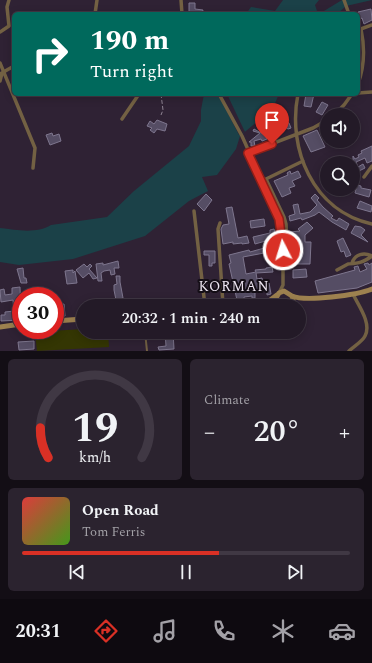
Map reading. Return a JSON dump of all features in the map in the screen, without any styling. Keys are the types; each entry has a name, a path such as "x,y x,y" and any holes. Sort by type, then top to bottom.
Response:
{"main road":[{"path":"272,299 278,294 287,292 292,296 302,299 353,294 372,289"},
{"path":"276,299 278,294"},
{"path":"64,320 76,320"},
{"path":"0,326 12,325"}],"street":[{"path":"0,32 9,26 7,7 9,0"},
{"path":"95,12 97,0"},
{"path":"182,0 182,12"},
{"path":"344,0 348,12"},
{"path":"360,29 372,25"},
{"path":"360,32 364,42 364,59 360,76"},
{"path":"0,65 0,81"},
{"path":"1,73 12,67"},
{"path":"1,73 12,94"},
{"path":"360,93 372,92"},
{"path":"13,96 24,117 35,148 33,168"},
{"path":"122,119 138,96"},
{"path":"220,96 242,136 248,153 278,218 281,232 283,268 283,285 278,294"},
{"path":"298,96 295,113 295,134 303,161 312,180 323,198 344,214 357,220 372,224"},
{"path":"341,108 351,96"},
{"path":"248,153 320,123"},
{"path":"283,268 288,262 284,217 266,179 303,161"},
{"path":"364,177 372,166"},
{"path":"262,184 268,183"},
{"path":"270,200 274,196"},
{"path":"274,209 279,206"},
{"path":"194,211 204,299"},
{"path":"278,218 284,217"},
{"path":"220,223 218,229 223,299"},
{"path":"281,232 286,232"},
{"path":"352,264 354,258 360,254 372,256"},
{"path":"337,270 341,266 360,263 372,256"},
{"path":"283,285 287,292"},
{"path":"349,351 363,339 368,329 365,318 353,294"}],"lane":[{"path":"146,339 147,351"}],"path":[{"path":"161,96 162,115"}],"shaded area":[{"path":"283,0 319,0 315,5 317,12 247,12 251,7 275,11"},
{"path":"342,0 372,0 346,6 339,12 322,12"},
{"path":"204,96 278,96 273,108 240,136 236,149 217,175 202,177 208,191 189,201 145,236 73,259 19,265 0,262 0,228 39,230 51,225 107,217 134,191 189,146 201,121"},
{"path":"76,329 76,339 108,339 109,347 37,351 36,339 64,339 64,330"}],"pier":[{"path":"219,96 228,96 245,132 239,135"}],"building":[{"path":"189,3 195,3 195,9 203,10 202,12 189,12"},
{"path":"371,9 372,20 364,24 362,18 360,19 360,12 358,12"},
{"path":"306,96 314,96 311,107 304,106"},
{"path":"322,102 328,105 326,108 320,108 320,114 316,112"},
{"path":"271,111 281,116 280,118 289,123 291,128 288,129 271,117 269,115"},
{"path":"157,120 167,124 165,131 157,129 154,133 150,130 152,128 147,126 150,121 154,124"},
{"path":"277,125 280,129 265,135 267,139 262,141 261,139 254,141 255,146 251,146 251,142 249,142 260,133 253,131 254,129 263,134 261,127 263,126 267,131"},
{"path":"317,130 320,136 320,148 322,148 311,152 303,136"},
{"path":"52,133 53,136 59,134 61,141 50,145 46,135"},
{"path":"372,146 372,161 367,163 365,158 360,160 360,156 358,155 362,153 361,151"},
{"path":"363,164 365,168 360,170 360,166"},
{"path":"290,171 291,174 298,171 301,177 292,181 295,186 289,188 291,193 282,197 274,181 288,175 287,173"},
{"path":"360,186 361,188 371,190 369,197 360,194"},
{"path":"206,194 212,200 204,211 197,204"},
{"path":"315,194 319,198 317,200 333,216 331,218 337,221 339,218 349,224 346,230 319,212 302,220 301,218 290,221 289,216 295,214 293,205 298,204 300,214 310,212 317,205 311,198"},
{"path":"360,201 372,206 371,212 357,208"},
{"path":"232,207 238,238 247,236 249,243 233,244 233,242 223,244 221,229 223,225 229,224 226,208"},
{"path":"264,219 265,226 251,228 250,221"},
{"path":"307,222 313,228 305,235 305,242 311,242 310,264 291,264 290,232 300,231 298,229"},
{"path":"355,226 361,227 365,230 361,235 368,242 351,233"},
{"path":"274,229 276,238 255,244 253,237 270,233 270,230"},
{"path":"343,238 351,255 346,257 344,251 341,252 337,241"},
{"path":"268,247 268,253 243,257 246,274 256,272 255,270 272,267 273,272 256,273 257,279 262,278 263,284 269,283 271,294 267,295 267,290 255,292 255,298 252,298 252,296 244,297 244,299 237,299 229,264 231,263 229,255 249,250 250,252"},
{"path":"204,251 215,251 215,263 212,263 212,266 209,266 209,255 204,255"},
{"path":"118,261 119,268 114,268 115,274 111,275 110,270 104,271 101,273 102,281 98,281 96,264 103,263 103,265"},
{"path":"368,263 369,265 372,263 372,282 357,288 318,293 315,281 355,270 354,267 358,266 360,272 367,269 364,264"},
{"path":"84,264 87,267 90,264 92,266 89,269 97,278 93,279 89,273 83,278 76,270"},
{"path":"23,268 24,278 26,278 27,283 21,283 17,269"},
{"path":"306,269 307,277 293,278 293,270"},
{"path":"73,270 73,273 75,271 77,283 67,284 65,271"},
{"path":"116,276 120,276 123,298 116,299 114,285 117,284"},
{"path":"4,289 5,295 12,294 12,300 1,302 0,290"},
{"path":"12,311 12,320 1,321 1,315 5,315 5,312"},
{"path":"166,339 173,339 174,349 159,350 158,347 166,346"},
{"path":"34,341 34,349 19,350 18,342"}],"district":[{"name":"KORMAN","path":"234,286"}],"route":[{"path":"272,144 248,153 279,219 283,250"}]}
